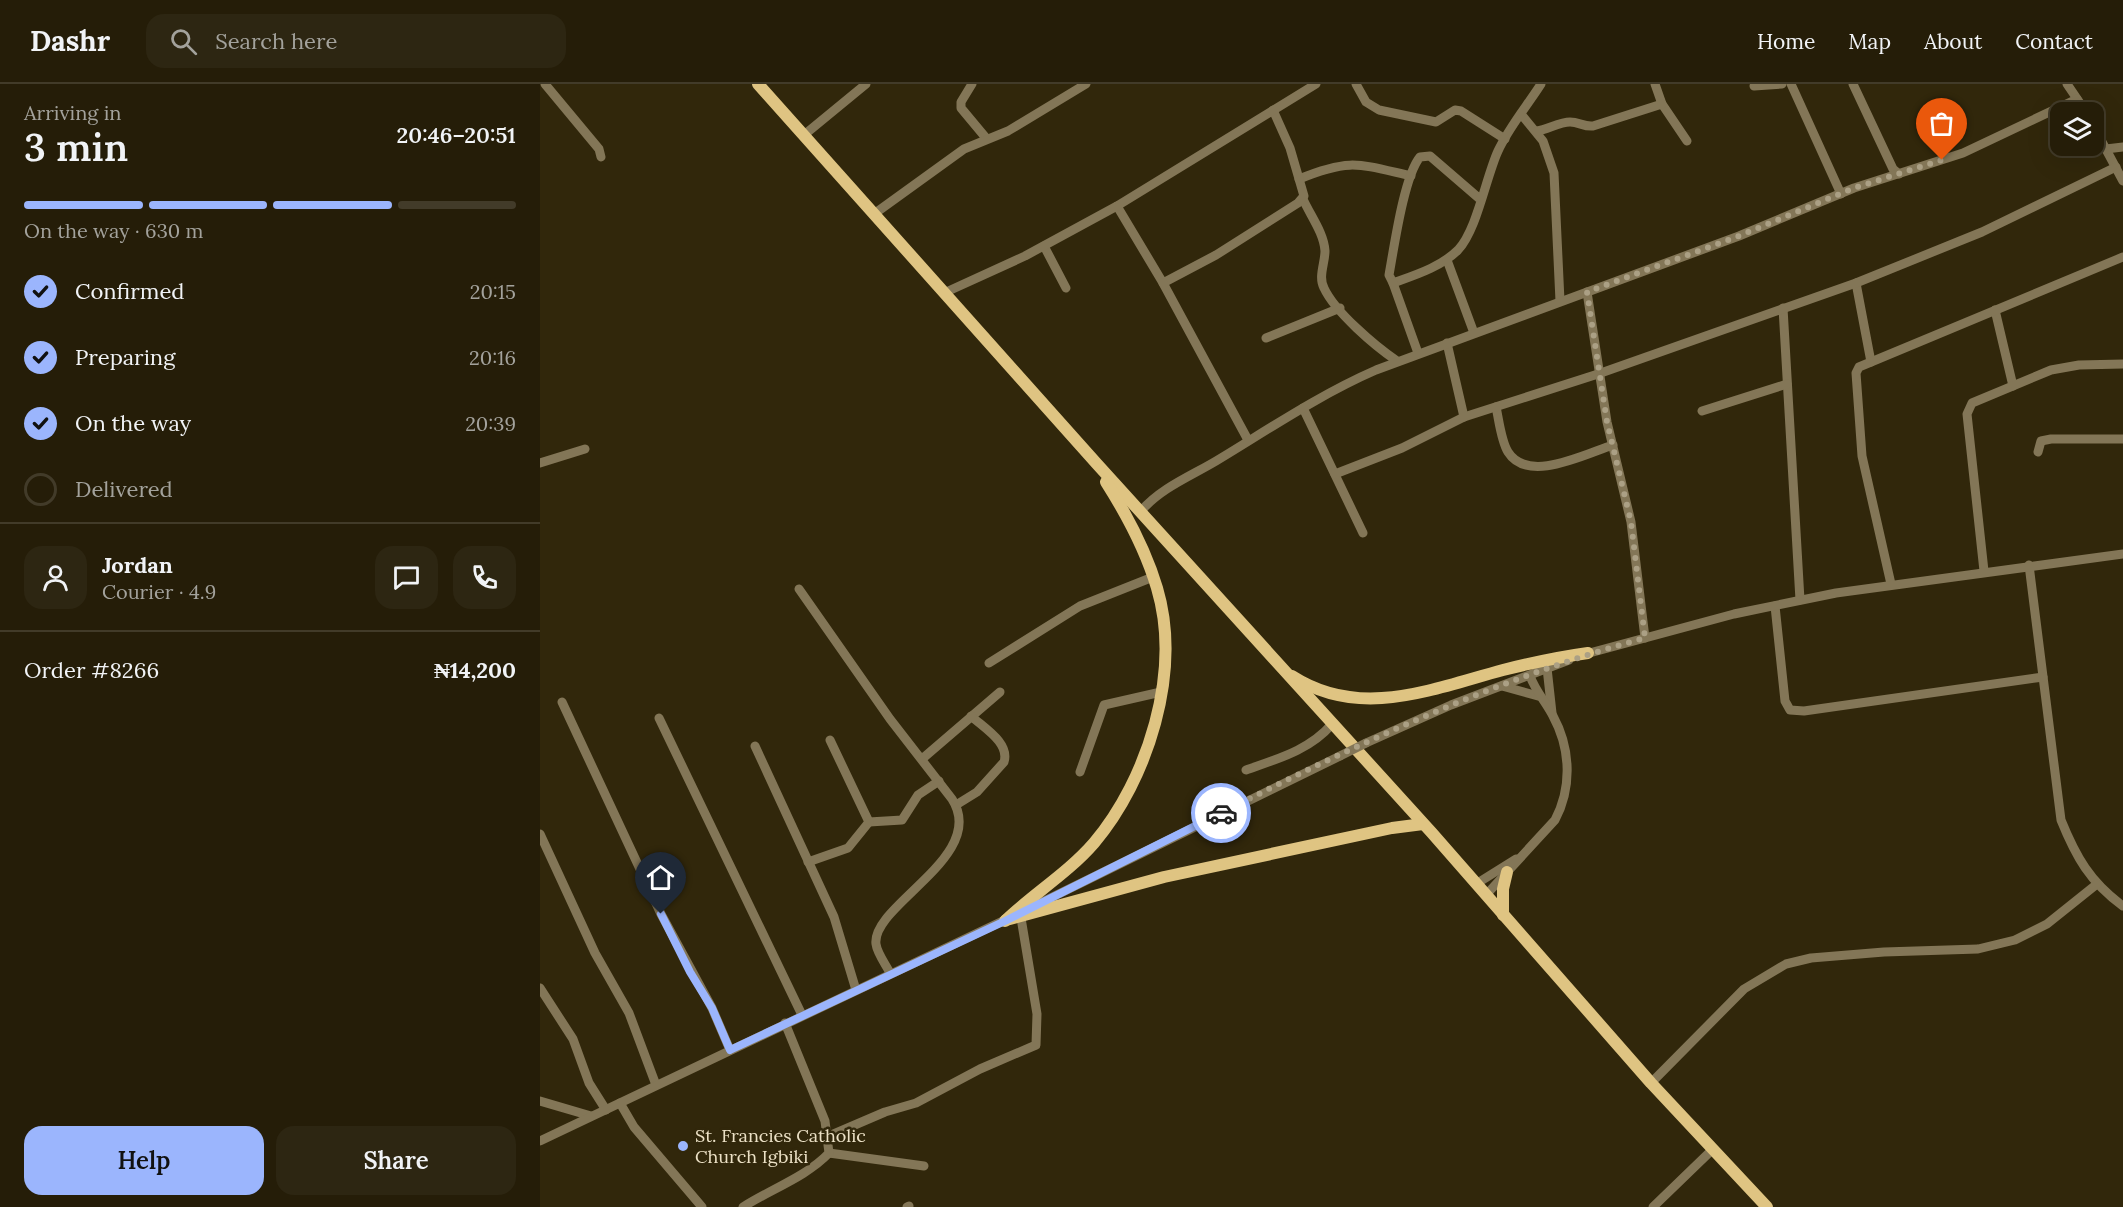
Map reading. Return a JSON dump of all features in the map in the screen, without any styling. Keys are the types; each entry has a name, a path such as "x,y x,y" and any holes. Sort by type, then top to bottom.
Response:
{"main road":[{"path":"758,84 1097,464 1423,824 1651,1083 1767,1207"},
{"path":"1005,921 1093,845 1121,807 1144,759 1154,729 1161,692 1162,617 1153,577 1139,542 1097,464"},
{"path":"1281,668 1334,696 1370,700 1424,692 1530,664 1588,653"},
{"path":"1005,921 1164,877 1392,828 1423,824"},
{"path":"1503,915 1503,889 1507,872"}],"street":[{"path":"545,84 599,149 601,157"},
{"path":"804,135 866,84"},
{"path":"972,84 961,102 962,108 986,138"},
{"path":"874,214 936,168 986,138 1008,131 1086,84"},
{"path":"944,293 1044,246 1117,206 1316,84"},
{"path":"1356,84 1366,102 1379,110 1436,122 1455,110 1461,111 1505,140"},
{"path":"1393,283 1447,260 1466,240 1493,164 1505,140 1541,84"},
{"path":"1655,84 1662,104 1687,141"},
{"path":"1755,86 1782,84"},
{"path":"1791,84 1841,194"},
{"path":"1852,84 1893,169 1899,174"},
{"path":"2067,84 2079,102"},
{"path":"1141,511 1165,490 1248,440 1349,382 1396,361 1739,236 1841,194 1963,153 2077,99"},
{"path":"1537,131 1568,122 1582,127 1593,126 1662,104"},
{"path":"1273,110 1290,148 1302,199 1321,236 1324,250 1323,287 1375,345 1396,361"},
{"path":"1521,114 1537,131 1554,173 1560,302"},
{"path":"2104,145 2123,181"},
{"path":"2106,149 2123,147"},
{"path":"1418,353 1389,275 1411,176 1420,157 1430,156 1481,200"},
{"path":"1299,179 1344,164 1362,165 1411,176"},
{"path":"1335,474 1402,448 1464,417 1598,374 1856,283 1982,232 2116,167"},
{"path":"1162,283 1231,245 1302,199"},
{"path":"1117,206 1248,440"},
{"path":"1044,246 1066,288"},
{"path":"1891,584 1862,456 1856,373 1858,367 2123,257"},
{"path":"1447,260 1474,333"},
{"path":"1856,283 1871,362"},
{"path":"1587,292 1598,374 1631,522 1645,638"},
{"path":"1266,338 1340,308"},
{"path":"1783,308 1800,600"},
{"path":"1995,310 2013,386"},
{"path":"1447,343 1464,417"},
{"path":"1984,571 1967,414 1972,403 2051,370 2079,365 2123,364"},
{"path":"1702,411 1787,384"},
{"path":"1496,407 1508,452 1522,466 1545,467 1613,445"},
{"path":"1304,408 1363,533"},
{"path":"2038,452 2041,441 2051,439 2123,439"},
{"path":"540,463 585,449"},
{"path":"540,1141 890,973 1005,921 1340,756 1451,705 1547,668 1588,653 1800,600 1891,584 2123,554"},
{"path":"2029,565 2061,820 2075,854 2097,884 2123,906"},
{"path":"989,663 1080,606 1153,577"},
{"path":"799,589 890,719 956,805 957,834 949,852 887,920 878,934 876,948 890,973"},
{"path":"1775,606 1785,701 1790,710 1803,711 2043,677"},
{"path":"1486,895 1555,820 1568,785 1565,755 1552,713 1547,668"},
{"path":"1530,676 1538,696 1552,713"},
{"path":"1502,686 1538,696"},
{"path":"922,759 1000,692"},
{"path":"1080,772 1104,705 1161,692"},
{"path":"562,702 661,914 690,972 712,1008 730,1050"},
{"path":"956,805 977,792 1004,762 1006,756 1002,744 971,716"},
{"path":"659,718 802,1015"},
{"path":"1246,770 1293,753 1320,738 1332,724"},
{"path":"830,740 869,822"},
{"path":"755,746 834,917 856,990"},
{"path":"808,861 848,848 869,822 902,820 918,795 939,781"},
{"path":"540,834 595,953 629,1013 656,1085"},
{"path":"1476,884 1518,858"},
{"path":"1651,1083 1744,989 1786,964 1811,958 1884,951 1978,949 2015,940 2047,924 2097,884"},
{"path":"829,1136 885,1112 916,1103 980,1069 1036,1045 1037,1014 1021,918"},
{"path":"540,988 573,1039 589,1083 606,1110"},
{"path":"743,1207 817,1165 829,1153 829,1136 785,1023"},
{"path":"540,1101 591,1116"},
{"path":"620,1103 634,1127 702,1207"},
{"path":"1653,1207 1713,1149"},
{"path":"829,1153 924,1166"}],"way so far":[{"path":"1221,813 1451,705 1588,653 1645,638 1631,522 1607,422 1587,292 1739,236 1854,188 1942,160"}],"place":[{"name":"St. Francies Catholic Church Igbiki","path":"683,1146"}],"route":[{"path":"661,914 690,972 712,1008 730,1050 913,962 1005,921 1221,813"}]}
